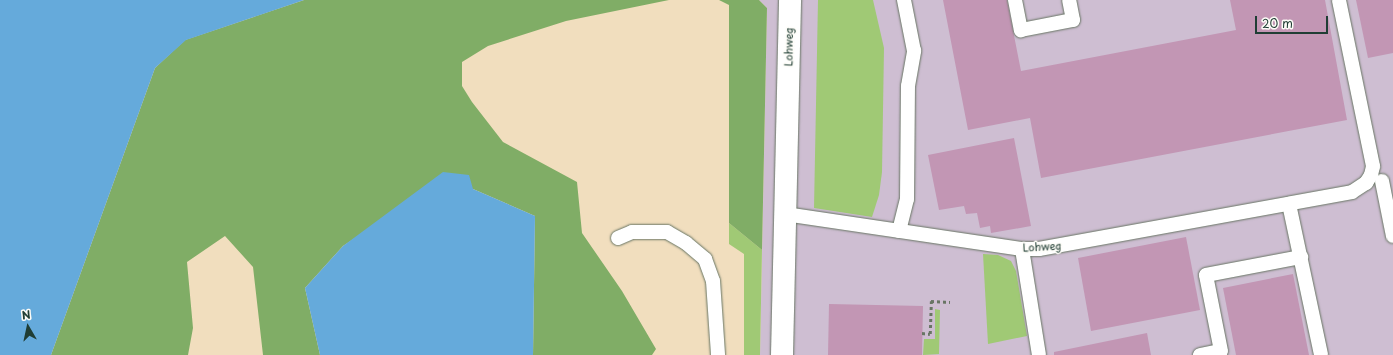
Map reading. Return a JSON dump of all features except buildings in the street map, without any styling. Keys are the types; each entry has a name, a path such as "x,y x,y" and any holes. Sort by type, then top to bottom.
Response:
{"street":[{"name":"Lohweg","path":"782,355 790,0"}],"lane":[{"path":"899,231 907,200 908,86 914,51 904,0"},
{"path":"1015,0 1021,30 1073,20 1069,0"},
{"path":"1339,0 1373,166 1382,178 1393,236"},
{"name":"Lohweg","path":"785,214 1022,249 1068,246 1294,204 1352,192 1382,178"},
{"path":"1294,204 1300,257 1321,355"},
{"path":"618,238 632,232 667,232 686,243 705,259 713,280 718,355"},
{"path":"1022,249 1039,355"},
{"path":"1200,355 1220,351 1206,275 1300,257"}],"path":[{"path":"922,333 930,334 931,301 950,302"}],"shaded area":[{"path":"759,0 1393,0 1393,355 760,355 767,8"}],"green space":[{"path":"304,0 669,0 566,21 488,46 462,62 462,86 472,102 503,142 577,182 582,233 622,291 656,349 652,355 533,355 535,216 473,189 385,218 343,246 305,288 320,355 263,355 253,267 225,236 187,262 193,328 188,355 51,355 155,68 185,40"},
{"path":"719,0 759,0 767,8 762,250 729,223 729,5"},
{"path":"818,0 873,0 884,48 882,172 879,195 872,217 814,208"},
{"path":"729,223 762,250 760,355 744,355 744,254 729,244"},
{"path":"983,254 998,255 1011,261 1016,271 1027,336 988,344"},
{"path":"935,309 940,310 939,354 923,355 924,339 935,339"}],"water":[{"path":"0,0 304,0 186,40 155,68 51,355 0,355"},
{"path":"443,172 469,175 473,189 535,216 533,355 320,355 305,288 343,246"}]}
